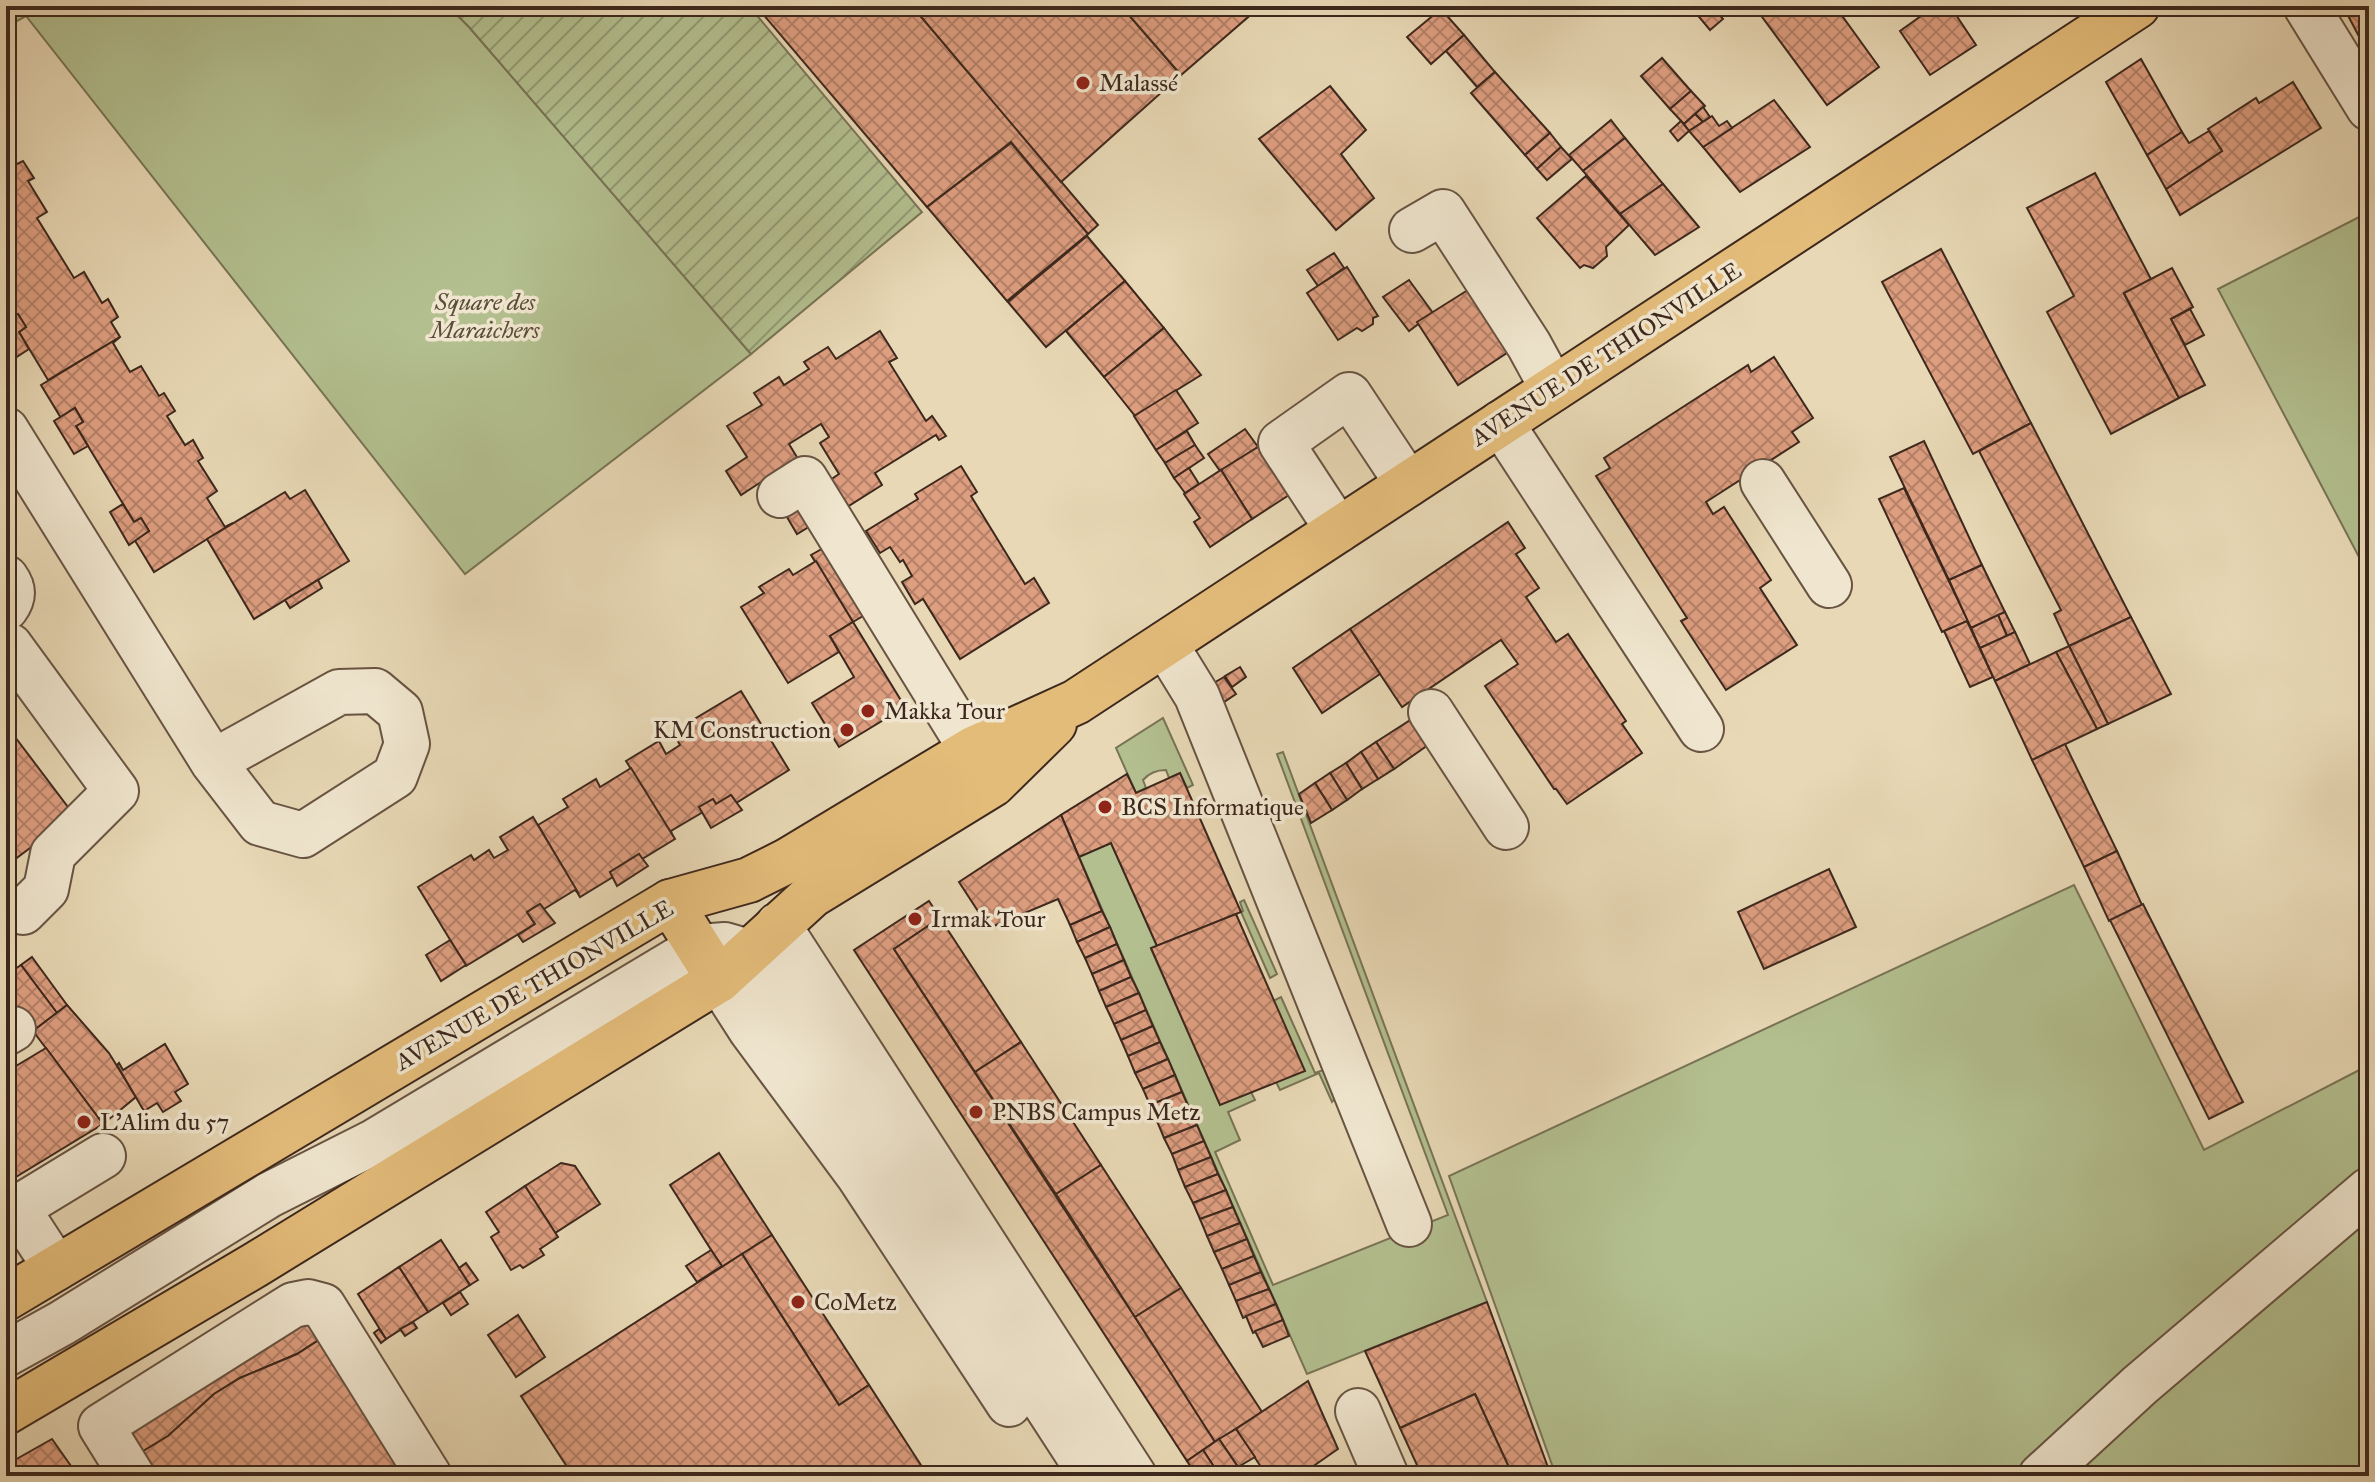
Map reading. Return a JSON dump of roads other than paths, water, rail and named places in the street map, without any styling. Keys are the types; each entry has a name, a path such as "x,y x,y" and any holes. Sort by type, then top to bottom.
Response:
{"main road":[{"name":"AVENUE DE THIONVILLE","path":"6,1412 255,1265 736,951 983,767 1076,702 2121,10"},
{"name":"AVENUE DE THIONVILLE","path":"6,1298 670,902 749,880 983,767"},
{"path":"670,902 736,951 749,880"}],"street":[{"path":"2306,6 2369,108"},
{"path":"1412,230 1443,212 1529,345 1553,389"},
{"path":"1338,530 1281,443 1349,395 1408,484"},
{"path":"1501,423 1701,729"},
{"path":"6,430 213,762"},
{"path":"780,495 805,479 983,767"},
{"path":"1763,482 1829,585"},
{"path":"6,578 11,586 12,599 6,608"},
{"path":"1165,644 1197,696 1409,1224"},
{"path":"6,649 10,646 116,791 53,854 46,889 23,912"},
{"path":"1431,712 1506,827"},
{"path":"736,951 751,1030 859,1176 1056,1476"},
{"path":"736,951 800,1025 1092,1476"},
{"path":"736,951 1134,1476"},
{"name":"AVENUE DE THIONVILLE","path":"6,1354 62,1323 269,1195 736,951"},
{"path":"56,1268 12,1211 103,1156"},
{"path":"2041,1476 2140,1385 2369,1190"},
{"path":"255,1265 281,1312"},
{"path":"132,1476 101,1426 281,1312 308,1302 323,1306 429,1476"},
{"path":"110,1352 139,1401"},
{"path":"1358,1411 1386,1476"}],"place":[{"name":"Malassé","path":"1083,83"},
{"name":"Makka Tour","path":"868,711"},
{"name":"KM Construction","path":"847,730"},
{"name":"BCS Informatique","path":"1105,807"},
{"name":"Irmak Tour","path":"915,919"},
{"name":"PNBS Campus Metz","path":"976,1112"},
{"name":"L'Alim du 57","path":"84,1122"},
{"name":"CoMetz","path":"798,1302"}],"park label":[{"name":"Square des Maraichers","path":"485,316"}]}
